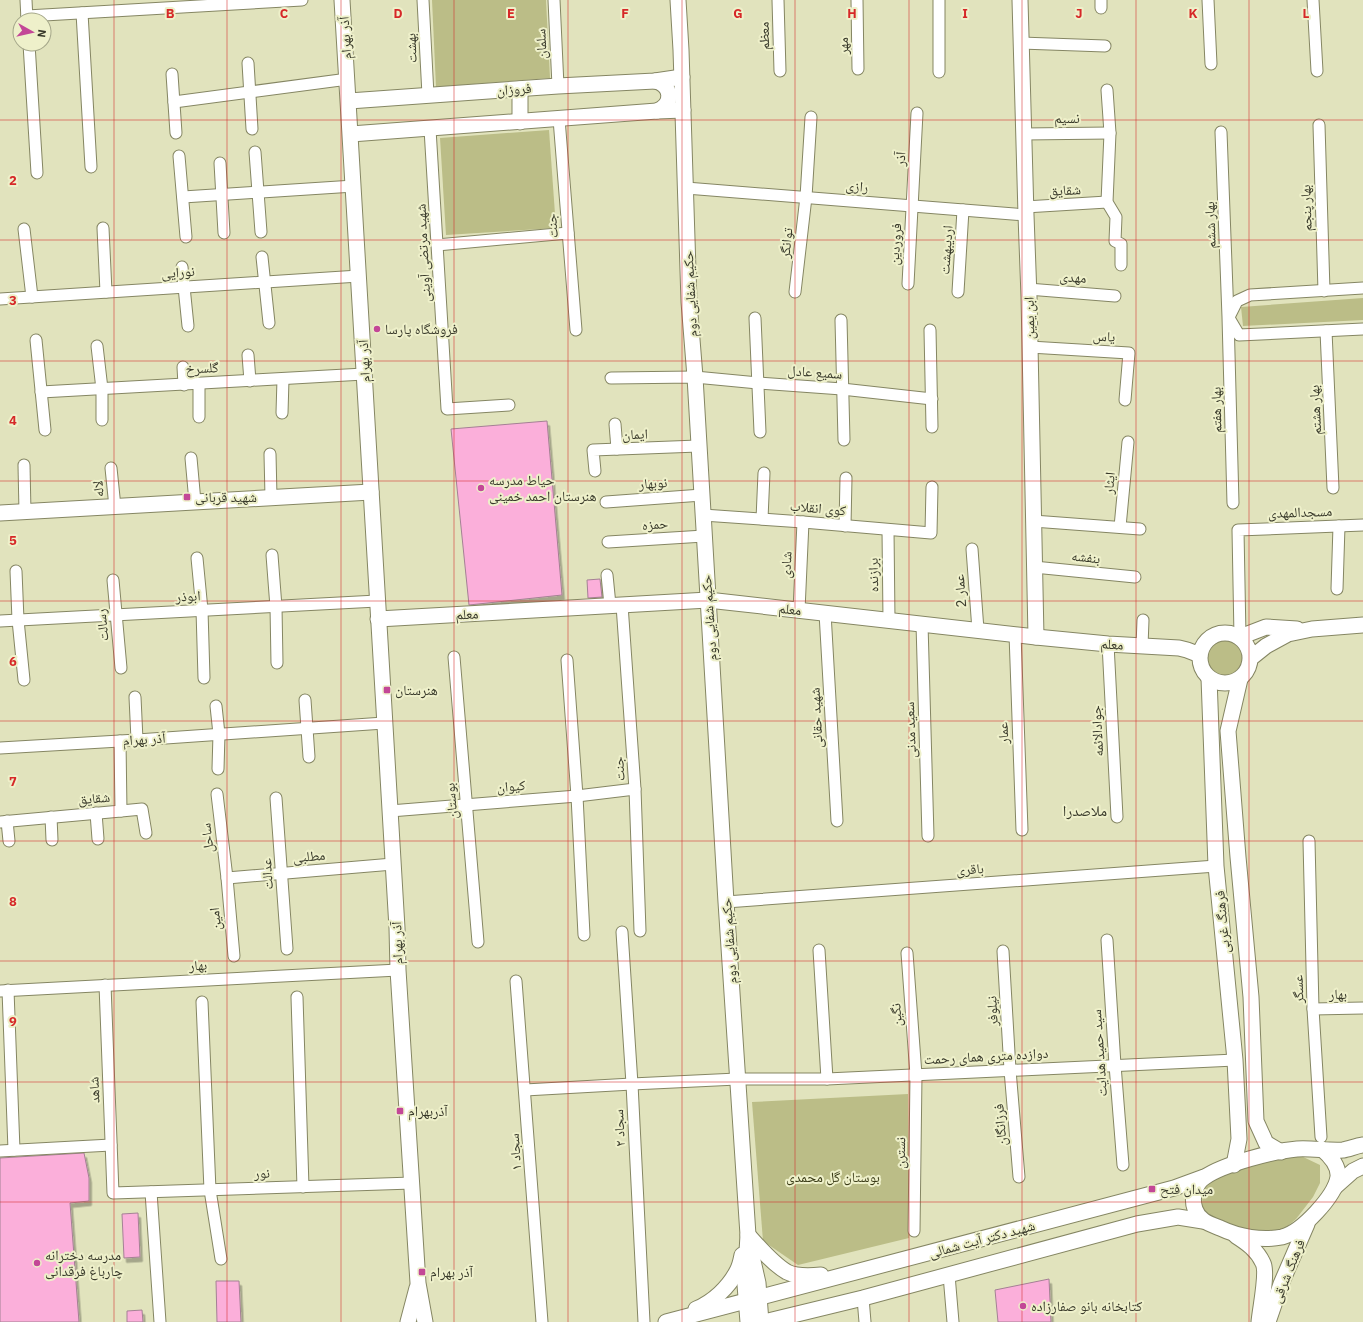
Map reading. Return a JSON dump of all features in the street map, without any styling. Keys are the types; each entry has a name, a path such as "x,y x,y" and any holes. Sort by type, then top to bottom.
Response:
{"street":[{"path":"26,0 27,12"},
{"path":"52,16 174,4 302,0"},
{"name":"آذر بهرام","path":"342,0 348,79 398,970 418,1283"},
{"name":"بهشت","path":"423,0 428,95"},
{"name":"سلمان","path":"554,0 558,86"},
{"name":"حکیم شفایی دوم","path":"678,0 690,302 698,446 748,1235"},
{"name":"معظم","path":"778,0 780,71"},
{"name":"مهر","path":"857,0 858,68"},
{"path":"938,72 939,0"},
{"name":"ابن یمین","path":"1020,0 1030,347 1036,637"},
{"path":"1208,0 1211,64"},
{"path":"1313,0 1318,72"},
{"path":"82,13 91,167"},
{"path":"1022,43 1105,46"},
{"path":"29,52 37,173"},
{"path":"248,63 252,129"},
{"path":"172,74 176,133"},
{"name":"فروزان","path":"349,101 520,88 655,81 682,77"},
{"path":"174,102 348,79"},
{"path":"655,81 664,84 669,97 665,106 657,111"},
{"path":"520,88 520,122"},
{"path":"1107,90 1110,133 1107,202 1116,217 1115,240 1121,244 1121,265"},
{"path":"374,99 364,104 360,114 360,120 366,129 377,133"},
{"path":"351,134 683,110"},
{"name":"آذر","path":"913,206 917,113"},
{"name":"توانگر","path":"795,292 806,198 811,117"},
{"name":"جنت","path":"559,119 576,330"},
{"name":"بهار پنجم","path":"1319,125 1324,291"},
{"name":"شهید مرتضی آوینی","path":"430,129 447,409 509,405"},
{"name":"بهار ششم","path":"1221,132 1228,317"},
{"name":"نسیم","path":"1024,134 1110,133"},
{"path":"255,152 261,232"},
{"path":"179,156 186,237"},
{"path":"220,163 224,233"},
{"path":"183,197 354,186"},
{"name":"رازی","path":"686,188 964,210 1025,211"},
{"name":"شقایق","path":"1025,211 1107,202"},
{"name":"فروردین","path":"908,284 913,206"},
{"name":"اردیبهشت","path":"958,292 964,210"},
{"path":"104,228 106,292"},
{"path":"24,229 32,297"},
{"path":"437,244 568,233"},
{"path":"262,257 269,323"},
{"path":"182,267 188,326"},
{"name":"نورایی","path":"0,299 359,276"},
{"path":"1363,288 1250,295 1237,301 1228,317 1239,335 1363,329"},
{"name":"مهدی","path":"1028,289 1115,296"},
{"name":"بهار هفتم","path":"1228,317 1233,503"},
{"path":"755,318 760,432"},
{"path":"841,320 844,440"},
{"path":"930,330 932,427"},
{"name":"بهار هشتم","path":"1326,331 1333,488"},
{"path":"36,340 45,430"},
{"path":"97,346 102,389 102,420"},
{"name":"یاس","path":"1030,347 1129,353 1125,400"},
{"path":"248,355 250,381"},
{"path":"183,366 184,384"},
{"name":"گلسرخ","path":"41,392 364,374"},
{"path":"611,378 695,377"},
{"name":"سمیع عادل","path":"695,377 842,389 932,399"},
{"path":"282,413 283,379"},
{"path":"199,384 199,417"},
{"path":"615,424 617,449"},
{"name":"ایثار","path":"1120,527 1128,442"},
{"name":"ایمان","path":"595,471 593,450 698,446"},
{"path":"270,454 271,498"},
{"path":"191,458 195,502"},
{"path":"24,465 25,512"},
{"name":"لاله","path":"112,468 115,507"},
{"path":"762,519 764,473"},
{"path":"845,526 846,478"},
{"name":"کوی انقلاب","path":"703,515 931,533 932,487"},
{"path":"0,513 371,492"},
{"name":"نوبهار","path":"606,502 702,495"},
{"path":"1034,521 1140,529"},
{"name":"شادی","path":"799,610 803,522"},
{"name":"مسجدالمهدی","path":"1240,637 1238,530 1363,525"},
{"path":"1337,589 1339,526"},
{"name":"برازنده","path":"888,530 889,620"},
{"name":"حمزه","path":"608,542 704,536"},
{"name":"عمار 2","path":"972,549 978,630"},
{"path":"272,555 276,606 277,663"},
{"path":"197,558 202,610 204,678"},
{"name":"بنفشه","path":"1034,567 1135,577"},
{"path":"16,571 18,620 24,680"},
{"name":"جنت","path":"607,575 616,605 635,789 640,931"},
{"name":"رسالت","path":"113,580 117,615 120,668"},
{"name":"معلم","path":"378,619 708,600 1036,637 1108,644 1179,648 1200,655"},
{"name":"ابوذر","path":"0,621 377,601"},
{"name":"شهید حقانی","path":"825,613 837,821"},
{"path":"1142,646 1143,620"},
{"name":"سعید مدنی","path":"922,624 928,836"},
{"path":"1240,637 1266,627 1312,629 1363,625"},
{"path":"1251,658 1266,646 1288,634 1312,629"},
{"path":"1223,632 1232,633 1240,637 1246,642 1251,658 1245,673 1240,679 1232,682 1216,682 1209,678 1203,672 1200,664 1202,647 1207,639 1214,634 1223,632"},
{"name":"عمار","path":"1015,634 1022,830"},
{"name":"جوادالائمه","path":"1108,644 1117,817"},
{"name":"بوستان","path":"454,657 478,942"},
{"path":"567,660 577,796 584,935"},
{"name":"فرهنگ غربی","path":"1209,678 1216,866 1235,1060 1239,1139 1234,1165"},
{"name":"فرهنگ غربی","path":"1240,679 1228,731 1251,997 1256,1121 1266,1143 1281,1152"},
{"path":"135,697 137,740"},
{"path":"305,700 309,758"},
{"path":"216,706 219,734 218,769"},
{"name":"آذر بهرام","path":"0,748 384,723"},
{"name":"شقایق","path":"4,822 122,811 120,741"},
{"name":"کیوان","path":"390,811 577,796 635,789"},
{"name":"ساحل","path":"217,794 227,878"},
{"name":"عدالت","path":"276,798 287,949"},
{"path":"122,811 142,809 146,834"},
{"path":"96,813 98,839"},
{"path":"51,818 52,840"},
{"path":"4,822 9,841"},
{"name":"عسگر","path":"1309,841 1313,1009 1321,1143"},
{"name":"مطلبی","path":"227,878 393,864"},
{"name":"باقری","path":"726,902 1216,866"},
{"name":"امین","path":"227,878 234,956"},
{"name":"سجاد ۲","path":"622,932 632,1084 644,1322"},
{"name":"سید حمید هدایت","path":"1107,940 1123,1165"},
{"path":"819,950 827,1079"},
{"name":"نیلوفر","path":"1003,951 1010,1070"},
{"name":"نگین","path":"907,953 916,1075"},
{"name":"بهار","path":"4,991 398,970"},
{"name":"سجاد ۱","path":"516,981 542,1322"},
{"name":"شاهد","path":"105,985 113,1193"},
{"path":"4,991 14,1150"},
{"path":"297,997 303,1187"},
{"path":"202,1002 210,1190 221,1259"},
{"name":"بهار","path":"1313,1009 1363,1008"},
{"name":"دوازده متری همای رحمت","path":"525,1090 738,1079 827,1079 1235,1060"},
{"name":"فرزانگان","path":"1010,1070 1019,1177"},
{"name":"نسترن","path":"914,1231 916,1075"},
{"path":"1321,1143 1330,1156 1338,1175 1335,1188"},
{"path":"1362,1144 1344,1150 1321,1143 1266,1154 1234,1165 1204,1177 1197,1186 1193,1196 1194,1208 1198,1217 1203,1221 1232,1234 1249,1237 1282,1237 1295,1232 1309,1221 1335,1188 1353,1171 1363,1166"},
{"path":"0,1151 111,1145"},
{"name":"شهید دکتر آیت شمالی","path":"666,1322 1174,1188 1204,1177"},
{"name":"نور","path":"113,1193 412,1183"},
{"path":"151,1192 160,1322"},
{"name":"شهید دکتر آیت شمالی","path":"764,1322 863,1298 1137,1224 1178,1217 1203,1221"},
{"name":"فرهنگ شرقی","path":"1268,1322 1280,1284 1309,1221"},
{"name":"فرهنگ شرقی","path":"1232,1234 1249,1245 1264,1264 1264,1278 1258,1322"},
{"path":"748,1235 770,1258 788,1272 807,1277 856,1272"},
{"path":"748,1235 758,1283 748,1322"},
{"path":"662,1322 706,1304 724,1290 738,1270 748,1235"},
{"path":"949,1275 954,1322"},
{"path":"408,1322 418,1283"},
{"path":"415,1322 418,1283"},
{"path":"418,1283 425,1322"},
{"path":"418,1283 430,1322"},
{"path":"863,1298 865,1322"},
{"path":"753,1300 761,1322"},
{"path":"796,1322 823,1308"}],"green space":[{"path":"432,0 546,0 550,78 436,87"},
{"path":"549,130 556,228 446,235 440,138"},
{"path":"1363,298 1363,320 1243,326 1241,307"},
{"path":"1224,640 1234,643 1240,649 1243,659 1240,669 1234,675 1224,678 1214,675 1208,669 1205,659 1208,649 1214,643"},
{"name":"بوستان گل محمدی","path":"908,1094 909,1238 798,1265 763,1241 752,1102"},
{"path":"1299,1155 1320,1165 1320,1183 1313,1197 1296,1219 1283,1230 1265,1234 1237,1230 1202,1211 1205,1187 1212,1180 1222,1174 1263,1161"}],"building":[{"path":"547,421 562,595 469,605 451,429"},
{"path":"600,579 602,597 588,598 587,580"},
{"name":"مدرسه دخترانه چارباغ فرقدانی","path":"84,1153 89,1178 89,1201 70,1203 79,1322 0,1322 0,1158"},
{"path":"138,1213 140,1257 124,1258 122,1214"},
{"name":"کتابخانه بانو صفارزاده","path":"1049,1279 1051,1322 998,1322 995,1290"},
{"path":"216,1281 239,1281 241,1322 217,1322"},
{"path":"142,1310 143,1322 127,1322 127,1311"}],"place":[{"name":"فروشگاه پارسا","path":"377,329"},
{"name":"حیاط مدرسه هنرستان احمد خمینی","path":"481,488"},
{"name":"شهید قربانی","path":"187,497"},
{"name":"هنرستان","path":"387,690"},
{"name":"آذربهرام","path":"400,1111"},
{"name":"میدان فتح","path":"1152,1189"},
{"name":"مدرسه دخترانه چارباغ فرقدانی","path":"37,1263"},
{"name":"آذر بهرام","path":"422,1272"},
{"name":"کتابخانه بانو صفارزاده","path":"1023,1306"}],"district":[{"name":"ملاصدرا","path":"1085,811"}]}
